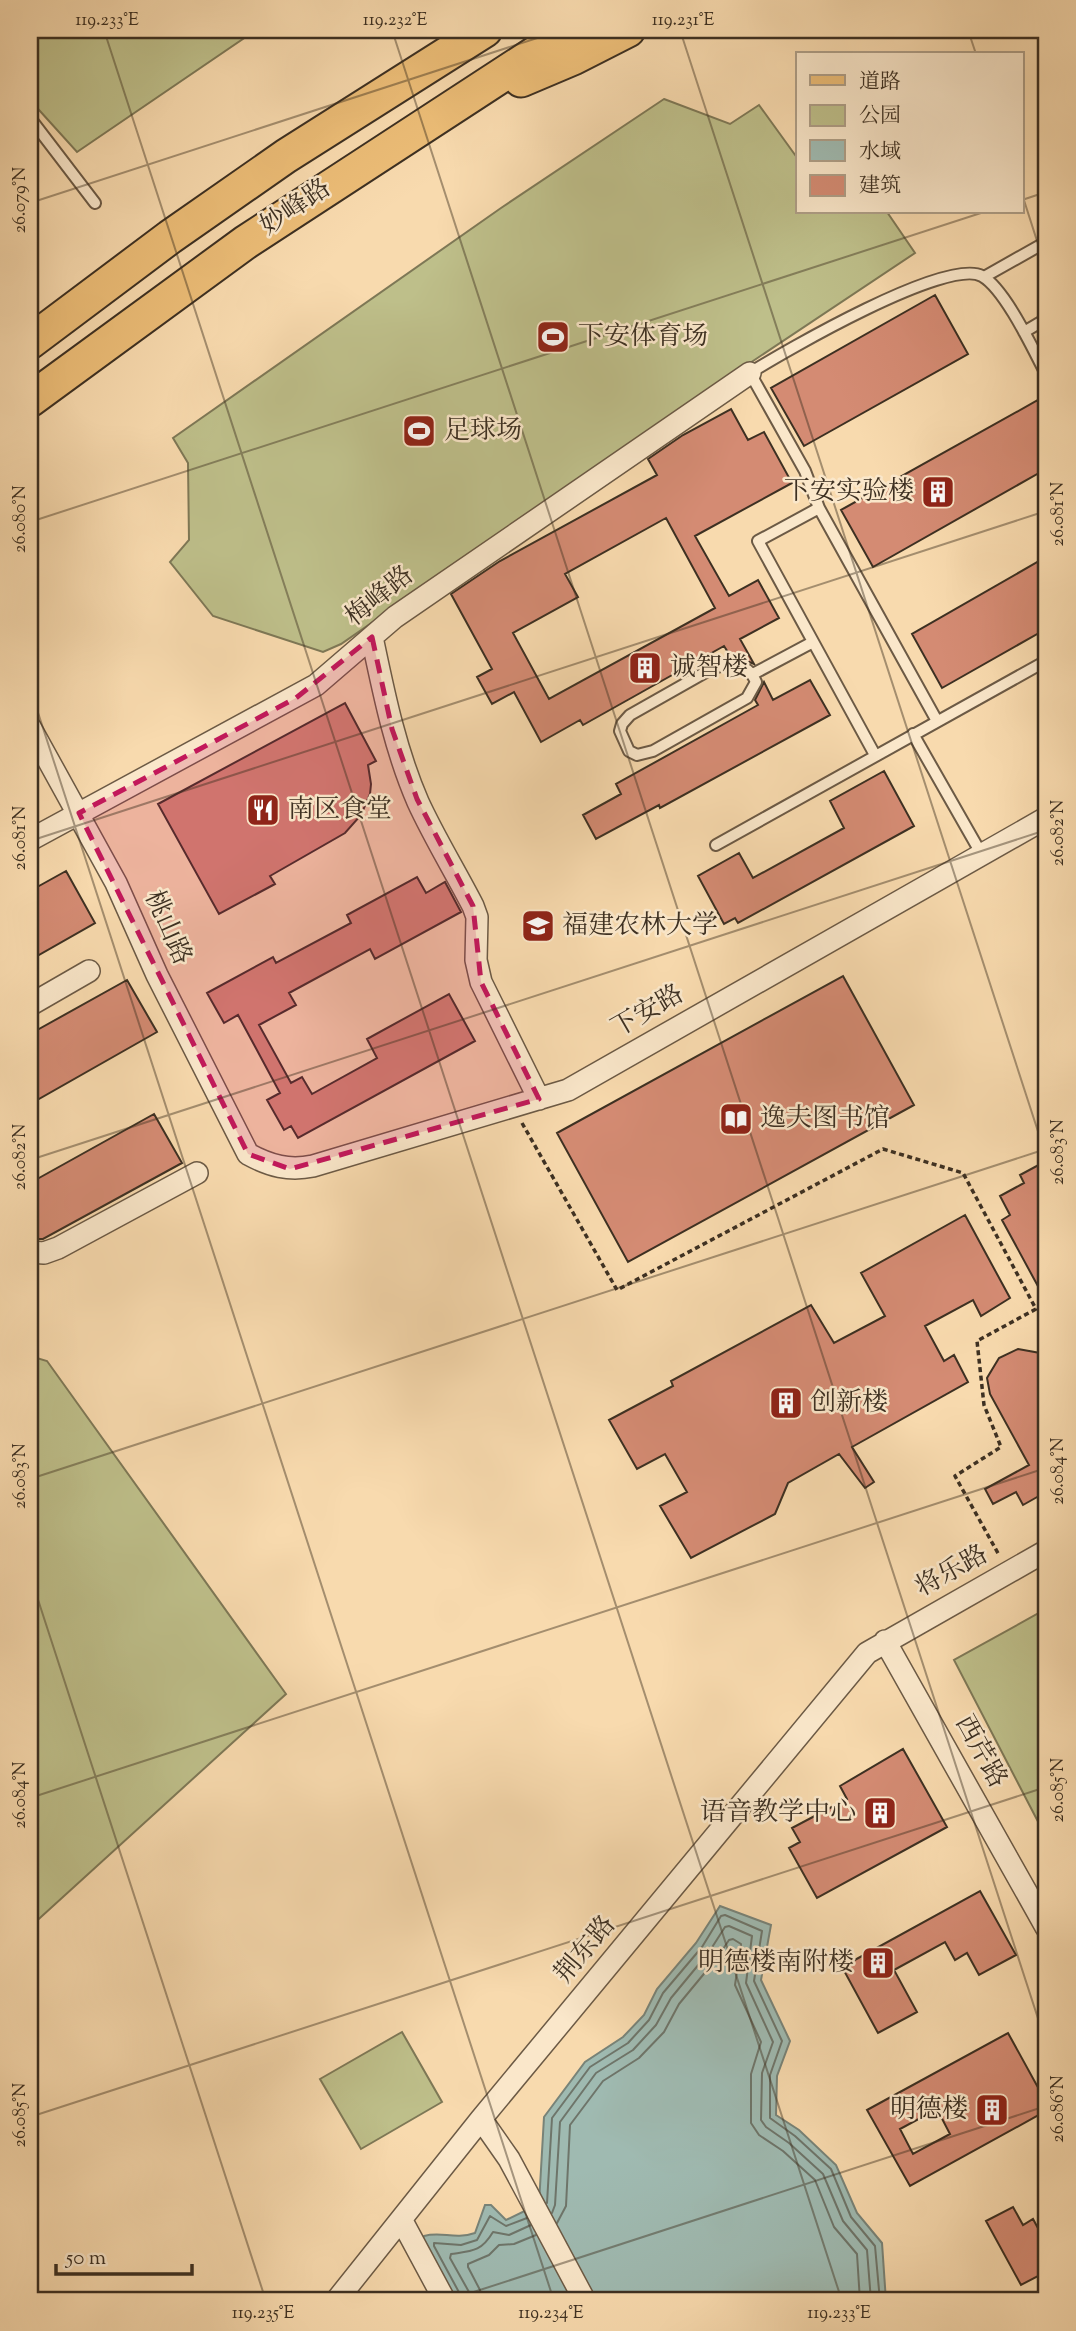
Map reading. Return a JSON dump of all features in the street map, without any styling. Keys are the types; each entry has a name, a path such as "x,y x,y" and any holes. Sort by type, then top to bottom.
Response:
{"main road":[{"name":"妙峰路","path":"30,342 158,245 286,156 485,30"},
{"name":"妙峰路","path":"30,400 246,242 571,30"},
{"path":"447,109 573,58 628,30"}],"street":[{"name":"梅峰路","path":"30,840 296,698 333,672 419,600 750,373"},
{"path":"372,637 389,718 409,779 425,817 474,905 477,917 476,960 481,982 540,1099"},
{"name":"桃山路","path":"30,727 116,883 157,975 248,1154"},
{"name":"下安路","path":"248,1154 278,1166 300,1169 568,1090 1046,818"},
{"path":"30,1005 89,971"},
{"path":"30,1252 58,1248 197,1173"},
{"name":"将乐路","path":"885,1641 1046,1551"},
{"name":"西芹路","path":"885,1641 1046,1927"},
{"name":"荆东路","path":"336,2301 481,2119 867,1653 885,1641"},
{"path":"481,2119 509,2159 585,2301"},
{"path":"402,2221 445,2301"}],"lane":[{"path":"30,117 95,204"},
{"path":"984,277 1046,242"},
{"path":"937,721 819,508 805,471 750,373 840,323 939,279 964,273 984,277 999,293 1046,374"},
{"path":"1024,332 1046,319"},
{"path":"819,508 758,541 875,755"},
{"path":"753,674 813,642"},
{"path":"716,845 1046,660"},
{"path":"734,665 746,667 753,674 756,682 753,690 737,705 653,751 636,755 629,751 620,731 630,715 713,668 734,665"},
{"path":"913,734 982,855"}],"path":[{"path":"513,1106 617,1290 883,1149 963,1173 1036,1309 977,1341 984,1405 1001,1447 955,1476 1009,1573"}],"highlighted area":[{"path":"372,637 392,729 417,799 473,906 481,982 539,1099 290,1169 248,1154 79,813 296,698"}],"green space":[{"path":"30,30 256,30 77,152 30,100"},
{"name":"下安体育场","path":"664,99 730,124 759,105 796,156 796,214 888,214 915,253 663,421 341,644 323,652 213,616 170,562 189,540 188,463 173,438 501,208"},
{"path":"30,1356 47,1361 286,1694 30,1927"},
{"path":"1046,1609 1046,1837 954,1660"},
{"path":"402,2032 442,2102 361,2149 320,2079"}],"water":[{"path":"720,1906 771,1925 761,1980 790,2041 777,2076 776,2115 799,2130 836,2165 857,2213 882,2243 886,2301 456,2301 422,2241 424,2236 461,2236 475,2233 485,2205 491,2205 506,2220 539,2204 544,2117 585,2062 623,2037 644,2015 657,1989 696,1943"}],"building":[{"path":"935,295 968,354 804,446 771,388"},
{"path":"1038,400 1046,416 1046,469 873,567 841,510"},
{"name":"诚智楼","path":"731,409 748,440 764,432 792,483 695,536 729,596 758,580 779,618 740,639 754,664 731,657 724,646 583,725 580,720 541,742 514,692 492,704 477,677 492,669 451,594 500,561 657,475 648,459 683,435","holes":["666,518 715,608 549,699 513,633 578,597 565,574"]},
{"path":"1046,557 1046,629 942,688 912,634"},
{"path":"810,680 830,715 660,808 659,805 596,839 583,815 621,794 616,784 758,705 755,700 764,682 773,700"},
{"name":"南区食堂","path":"345,703 376,761 368,765 370,794 361,815 345,833 270,876 275,884 219,914 158,804"},
{"path":"884,771 914,826 738,923 735,918 724,924 698,876 739,853 753,878 844,828 830,801"},
{"path":"66,871 95,923 30,960 30,891"},
{"path":"417,877 426,893 445,882 461,912 375,959 370,949 289,993 296,1005 259,1025 291,1083 302,1077 312,1094 377,1058 367,1039 449,994 475,1041 298,1138 291,1126 284,1130 267,1100 280,1093 238,1015 224,1023 207,993 273,957 276,963 351,923 347,915"},
{"name":"逸夫图书馆","path":"843,976 914,1105 628,1262 557,1133"},
{"path":"127,980 157,1032 30,1104 30,1034"},
{"path":"154,1114 182,1163 43,1239 38,1239 30,1225 30,1183"},
{"path":"1046,1161 1046,1301 1002,1220 1010,1215 1000,1196 1024,1183 1020,1175"},
{"name":"创新楼","path":"965,1215 1010,1298 981,1316 973,1300 925,1326 944,1361 954,1355 968,1382 852,1447 874,1482 865,1488 839,1454 788,1483 775,1514 691,1558 660,1506 687,1492 665,1454 637,1469 609,1420 673,1386 671,1381 811,1305 834,1343 885,1316 861,1273"},
{"path":"1018,1349 1040,1353 1046,1359 1046,1492 1023,1505 1016,1492 993,1504 985,1489 1029,1465 990,1394 987,1378 999,1358"},
{"name":"语音教学中心","path":"903,1749 947,1827 817,1898 789,1848 800,1842 792,1828 847,1799 840,1786"},
{"name":"明德楼南附楼","path":"980,1891 1016,1955 979,1975 967,1953 955,1960 945,1942 894,1970 917,2012 878,2033 842,1967"},
{"name":"明德楼","path":"1008,2033 1046,2102 1046,2111 910,2186 867,2110","holes":["937,2109 950,2134 913,2154 900,2129"]},
{"path":"1013,2207 1023,2225 1033,2219 1046,2243 1046,2272 1021,2285 986,2221"}],"place":[{"name":"下安体育场","path":"553,337"},
{"name":"足球场","path":"419,431"},
{"name":"下安实验楼","path":"938,492"},
{"name":"诚智楼","path":"645,668"},
{"name":"南区食堂","path":"263,810"},
{"name":"福建农林大学","path":"538,926"},
{"name":"逸夫图书馆","path":"736,1119"},
{"name":"创新楼","path":"786,1403"},
{"name":"语音教学中心","path":"880,1813"},
{"name":"明德楼南附楼","path":"878,1963"},
{"name":"明德楼","path":"992,2110"}]}
